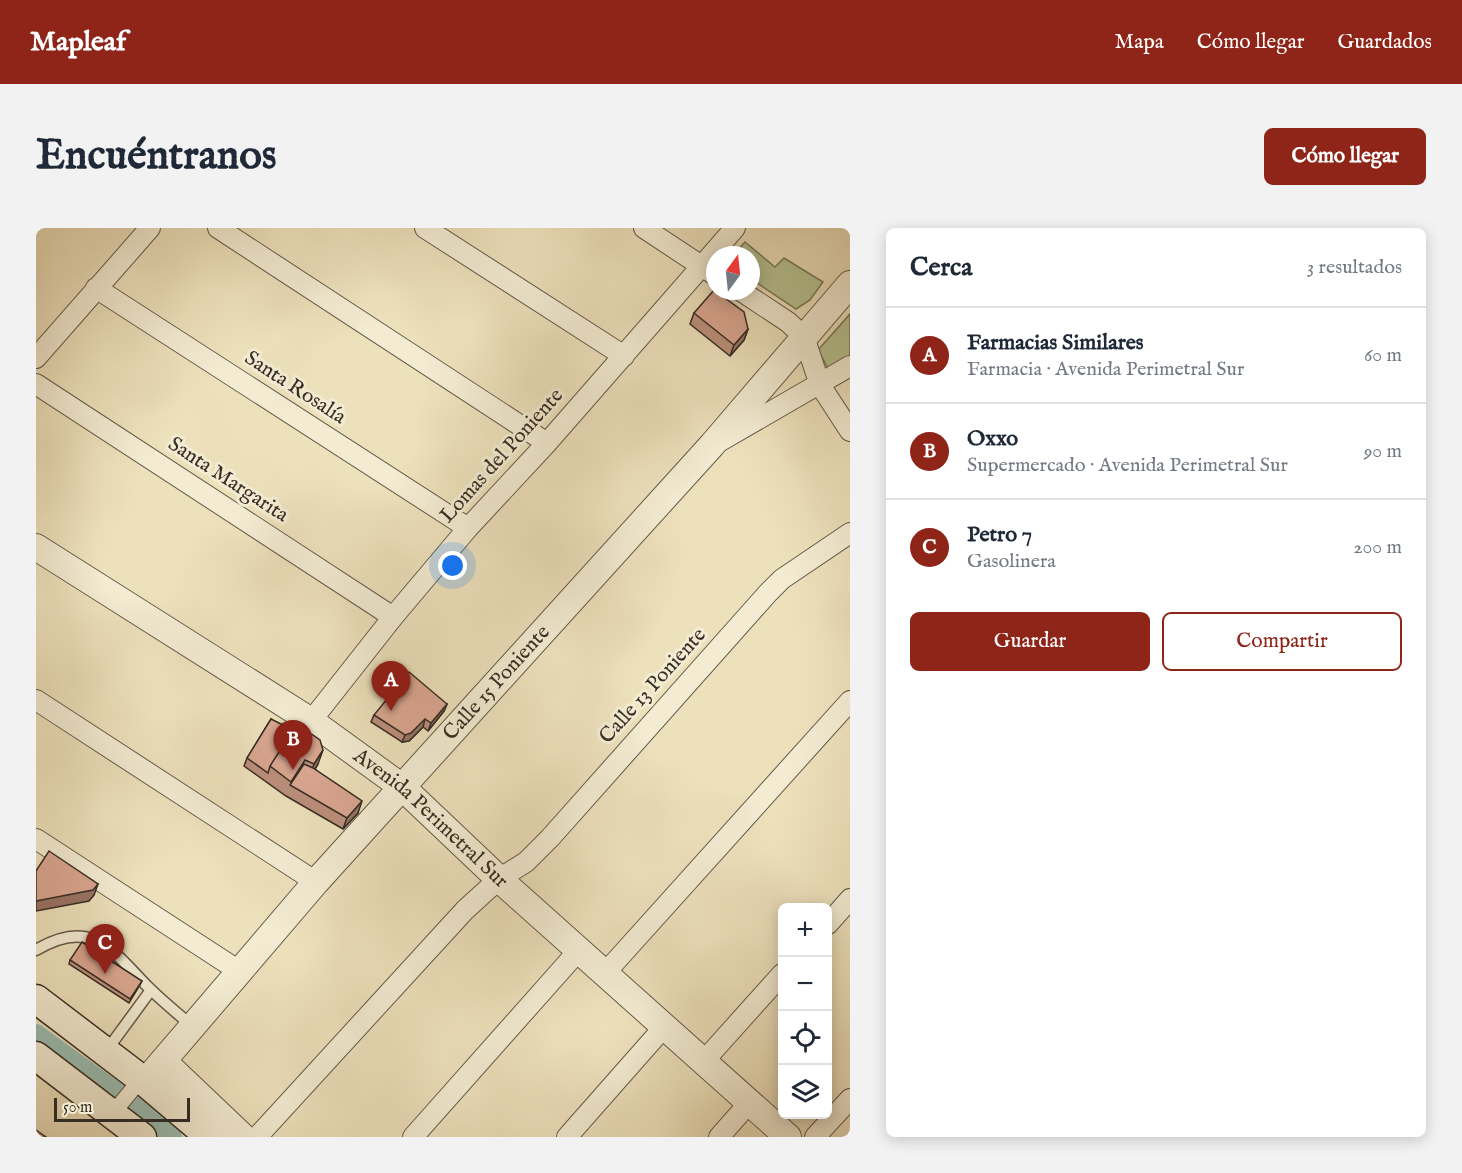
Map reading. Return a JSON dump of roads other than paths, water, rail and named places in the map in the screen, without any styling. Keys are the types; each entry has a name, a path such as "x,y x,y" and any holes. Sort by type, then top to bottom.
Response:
{"main road":[{"path":"36,999 106,1051 146,1077 210,1137"},
{"path":"36,1056 116,1109 142,1137"}],"street":[{"path":"36,358 150,228"},
{"path":"218,228 547,443"},
{"path":"425,228 624,356"},
{"path":"644,228 706,269"},
{"name":"Lomas del Poniente","path":"723,246 735,228"},
{"name":"Lomas del Poniente","path":"311,721 393,617 468,528 624,356 706,272"},
{"name":"Calle 15 Poniente","path":"146,1077 316,882 712,445 850,284"},
{"name":"Santa Rosalía","path":"96,288 468,528"},
{"path":"755,300 788,322 804,336 820,385 850,431"},
{"path":"712,445 850,366"},
{"name":"Santa Margarita","path":"36,384 393,617"},
{"name":"Calle 13 Poniente","path":"257,1137 465,910 499,879 526,862 550,838 768,593 782,579 850,533"},
{"name":"Avenida Perimetral Sur","path":"36,547 311,721 402,787 499,879 606,972 788,1137"},
{"path":"36,700 316,882"},
{"path":"606,972 850,701"},
{"path":"36,839 239,971"},
{"path":"832,919 850,899"},
{"path":"413,1137 579,950"},
{"path":"703,1062 778,980"},
{"path":"567,1137 664,1027"},
{"path":"116,1109 146,1077 243,1137"},
{"path":"816,1137 850,1099"},
{"path":"720,1137 748,1103"}],"lane":[{"path":"36,950 54,939 70,936 90,937 108,946 192,1026"},
{"path":"106,1051 152,990"}],"waterway":[{"path":"36,1034 148,1115 172,1137"}],"place":[{"name":"Farmacias Similares","path":"391,711"},
{"name":"Oxxo","path":"293,770"},
{"name":"Petro 7","path":"105,974"}]}
